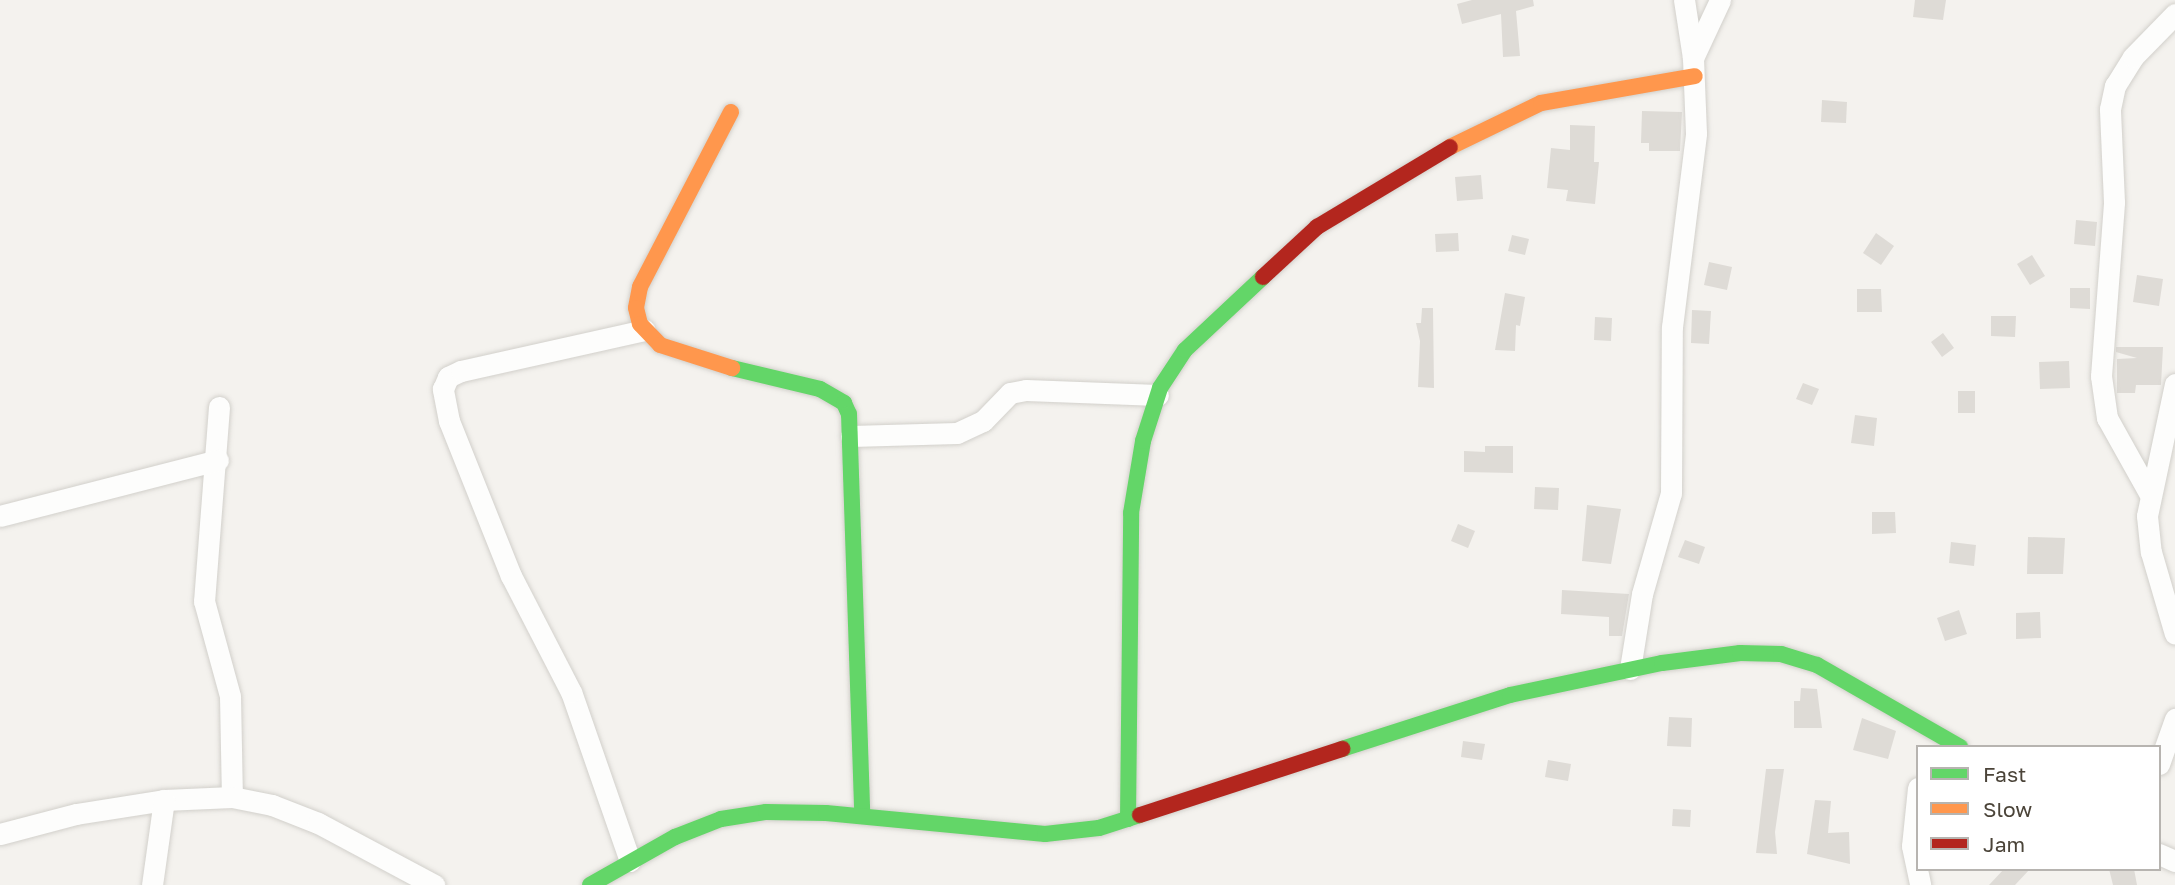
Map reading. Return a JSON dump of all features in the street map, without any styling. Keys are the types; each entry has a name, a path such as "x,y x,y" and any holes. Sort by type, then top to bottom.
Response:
{"street":[{"path":"1630,669 1642,594 1671,493 1672,327 1696,133 1694,67 1684,0"},
{"path":"1694,67 1720,0"},
{"path":"2149,493 2107,418 2101,376 2114,202 2110,109 2115,86 2133,57 2175,14"},
{"path":"1128,819 1126,697 1131,513 1143,441 1158,395 1185,349 1317,227 1383,184 1541,103 1694,67"},
{"path":"731,112 640,287 636,308 644,330 660,345 834,396 849,414 856,727 863,816"},
{"path":"630,861 571,692 511,576 449,421 443,388 448,377 461,371 644,330"},
{"path":"2175,384 2149,493 2151,552 2175,634"},
{"path":"851,436 957,433 983,421 1010,393 1026,390 1158,395"},
{"path":"219,407 218,460 204,601 230,696 232,797"},
{"path":"0,516 218,460"},
{"path":"590,885 630,861 721,819 766,813 863,816 1045,834 1128,819 1402,726 1510,695 1630,669 1740,653 1781,654 1817,665 1928,738 1953,745"},
{"path":"2161,758 2175,719"},
{"path":"0,834 76,814 163,800 232,797 272,805 318,823 434,885"},
{"path":"152,885 163,800"},
{"path":"1916,807 1912,846 1916,866"}],"building":[{"path":"1472,0 1533,0 1534,6 1516,11 1520,56 1503,57 1501,14 1462,24 1457,4"},
{"path":"1915,0 1946,0 1943,20 1913,17"},
{"path":"1822,100 1847,102 1846,123 1821,122"},
{"path":"1642,111 1682,112 1680,151 1649,151 1649,143 1641,143"},
{"path":"1570,125 1595,126 1594,162 1599,162 1595,204 1566,201 1568,190 1547,188 1551,148 1570,150"},
{"path":"1481,175 1483,199 1457,201 1455,177"},
{"path":"2076,220 2097,222 2095,246 2074,244"},
{"path":"1458,233 1459,251 1436,252 1435,234"},
{"path":"1876,233 1894,246 1881,265 1863,253"},
{"path":"1512,235 1529,239 1525,255 1508,251"},
{"path":"2032,255 2045,276 2030,285 2017,264"},
{"path":"1709,262 1732,267 1727,290 1704,285"},
{"path":"2137,275 2163,279 2159,306 2133,302"},
{"path":"2070,288 2090,288 2090,309 2070,308"},
{"path":"1857,289 1881,289 1882,312 1857,312"},
{"path":"1505,293 1525,297 1520,326 1516,325 1515,351 1495,350"},
{"path":"1422,308 1433,308 1434,388 1418,387 1420,341 1416,323 1421,323"},
{"path":"1692,310 1711,311 1709,344 1691,343"},
{"path":"1991,316 2016,316 2015,337 1991,336"},
{"path":"1595,317 1612,318 1611,341 1594,340"},
{"path":"1943,333 1954,348 1942,357 1931,342"},
{"path":"2116,347 2163,347 2161,385 2136,385 2135,393 2117,393 2117,359 2137,358 2116,352"},
{"path":"2069,361 2070,388 2040,389 2039,362"},
{"path":"1803,383 1819,389 1812,405 1796,399"},
{"path":"1958,391 1975,391 1975,413 1958,413"},
{"path":"1855,415 1877,418 1874,446 1851,443"},
{"path":"1485,446 1513,446 1513,473 1464,472 1464,451 1485,452"},
{"path":"1535,487 1559,488 1558,510 1534,509"},
{"path":"1587,505 1621,509 1611,564 1582,561"},
{"path":"1872,512 1895,512 1896,533 1872,534"},
{"path":"1458,524 1475,531 1468,548 1451,541"},
{"path":"2028,537 2065,538 2063,574 2027,574"},
{"path":"1685,540 1705,547 1699,564 1678,557"},
{"path":"1951,542 1976,545 1974,566 1949,563"},
{"path":"1562,590 1629,594 1622,636 1609,636 1609,617 1561,614"},
{"path":"1959,610 1967,634 1945,641 1937,618"},
{"path":"2040,612 2041,638 2016,639 2016,613"},
{"path":"1801,688 1817,689 1822,728 1794,728 1794,701 1800,701"},
{"path":"1669,717 1692,718 1691,747 1667,746"},
{"path":"1862,718 1896,731 1888,759 1853,750"},
{"path":"1463,741 1485,744 1482,760 1461,757"},
{"path":"1548,760 1571,764 1568,781 1545,777"},
{"path":"1766,769 1784,769 1775,832 1777,854 1756,853"},
{"path":"1815,800 1831,801 1828,833 1849,832 1850,864 1807,854"},
{"path":"1673,809 1691,810 1690,827 1672,826"},
{"path":"2002,871 2028,871 2015,885 1989,885"},
{"path":"2110,871 2134,871 2137,885 2113,885"}],"traffic: fast":[{"path":"1128,819 1131,513 1143,441 1160,388 1185,350 1263,277"},
{"path":"732,368 820,389 844,403 849,414 862,816"},
{"path":"1342,749 1510,695 1662,663 1740,653 1781,654 1817,665 1957,745"},
{"path":"590,885 675,837 721,819 766,812 826,813 1045,834 1099,828 1140,815"}],"traffic: slow":[{"path":"1450,147 1541,103 1695,76"},
{"path":"731,112 640,287 636,308 640,324 660,345 732,368"}],"traffic: jam":[{"path":"1263,277 1317,227 1450,147"},
{"path":"1140,815 1342,749"}]}
